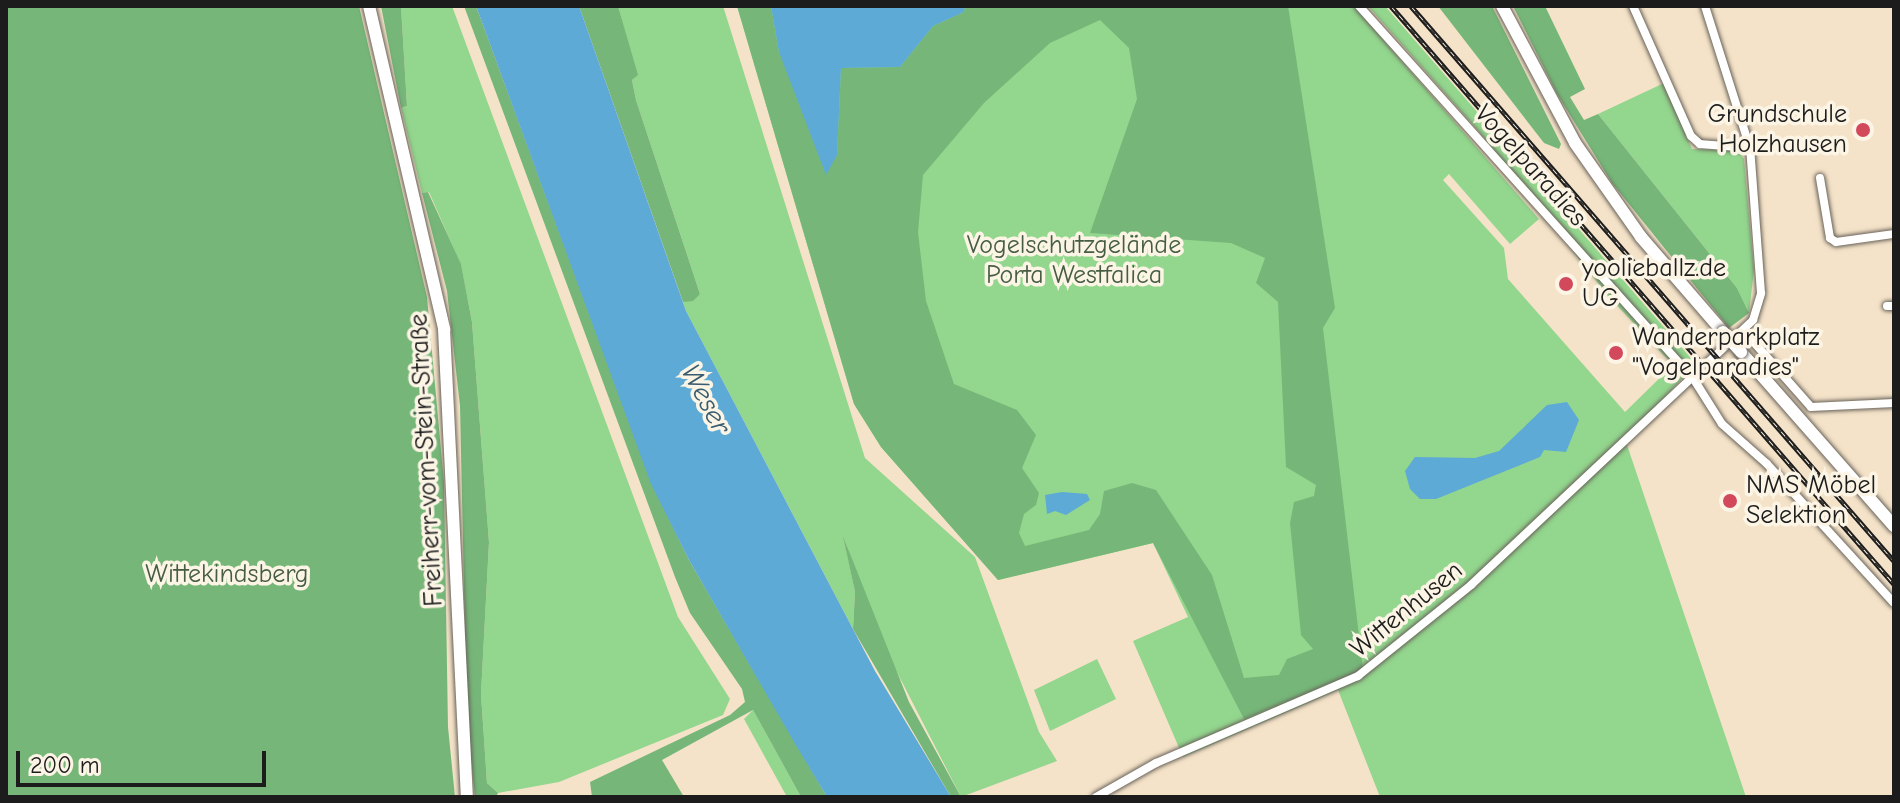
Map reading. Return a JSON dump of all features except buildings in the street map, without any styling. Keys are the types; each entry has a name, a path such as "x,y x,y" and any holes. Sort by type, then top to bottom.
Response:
{"main road":[{"name":"Freiherr-vom-Stein-Straße","path":"371,6 444,329 467,797"},
{"path":"1502,6 1583,155 1641,237 1894,526"}],"street":[{"name":"Vogelparadies","path":"1359,6 1693,378 1722,424 1767,464 1894,603"},
{"path":"1633,6 1691,136 1700,144 1750,148"},
{"path":"1705,6 1750,148 1761,293 1760,307 1744,331 1811,407 1894,403"},
{"path":"1820,178 1830,238 1836,242 1894,234"},
{"name":"Wittenhusen","path":"1096,797 1156,763 1358,676 1471,585 1744,331"}],"green space":[{"name":"Wittekindsberg","path":"6,6 359,6 427,297 444,483 448,727 455,797 6,797"},
{"path":"381,6 401,6 407,106 401,108"},
{"path":"401,6 452,6 678,617 730,699 723,715 559,782 498,793 487,783 481,694 489,542 472,322 461,265 429,192 422,193 401,108 407,106"},
{"path":"464,6 476,6 652,484 689,560 827,797 801,797 753,710 662,760 684,797 592,797 590,782 730,715 745,702 742,689 690,613 675,577"},
{"path":"579,6 618,6 638,75 632,80 636,100 700,294 693,301 683,302"},
{"path":"618,6 723,6 865,458 975,557 1039,732 1057,761 961,797 881,641 844,538 855,592 853,629 686,311 683,302 700,294 636,100 632,80 637,75"},
{"name":"Vogelschutzgelände Porta Westfalica","path":"737,6 1354,6 1539,219 1510,244 1449,174 1443,180 1504,248 1508,279 1625,412 1673,365 1608,296 1481,134 1368,6 1385,6 1696,364 1625,439 1746,797 1380,797 1338,690 1183,757 1133,641 1188,617 1153,543 998,580 881,447 854,404"},
{"path":"737,6 771,6 779,52 837,155 841,68 900,67 933,26 964,12 965,6 1288,6 1335,308 1323,328 1363,670 1244,719 1153,543 998,580 881,447 854,404","holes":["1100,20 1129,48 1137,99 1090,233 1231,243 1265,258 1256,283 1278,302 1286,467 1316,485 1314,496 1294,502 1290,523 1301,635 1313,649 1287,659 1279,675 1244,678 1212,575 1156,490 1132,483 1104,491 1100,514 1089,530 1025,546 1019,533 1024,514 1036,505 1039,493 1022,468 1036,435 1017,410 954,384 926,301 918,232 923,175 984,103 1050,43"]},
{"path":"1438,6 1492,6 1561,144 1559,149 1544,143"},
{"path":"1513,6 1545,6 1585,89 1570,97 1584,120 1598,114 1737,288 1749,313 1729,328 1612,183 1557,94"},
{"path":"1664,83 1692,149 1738,150 1744,159 1754,270 1749,313 1737,288 1598,114"},
{"path":"428,192 461,264 472,322 489,542 481,694 487,783 498,793 496,797 475,797 467,723 460,406 447,291 422,193"},
{"path":"843,536 909,702 961,797 951,797 853,629 855,592"},
{"path":"1097,659 1116,699 1050,731 1034,690"},
{"path":"753,710 801,797 787,797 744,719"}],"water":[{"name":"Weser","path":"476,6 579,6 686,311 875,671 951,797 827,797 689,560 651,484"},
{"path":"771,6 965,6 964,12 933,26 900,67 841,68 837,155 826,175 779,52"},
{"path":"1567,402 1579,420 1566,452 1544,450 1540,457 1436,499 1420,499 1410,489 1405,471 1415,457 1475,458 1499,451 1547,405"},
{"path":"1062,492 1087,494 1090,500 1066,515 1055,511 1047,514 1045,495"}],"railway":[{"path":"1391,6 1894,584"},
{"path":"1411,6 1894,561"}],"place":[{"name":"Grundschule Holzhausen","path":"1863,130"},
{"name":"yoolieballz.de UG","path":"1566,284"},
{"name":"Wanderparkplatz \"Vogelparadies\"","path":"1616,353"},
{"name":"NMS Möbel Selektion","path":"1730,501"}]}
